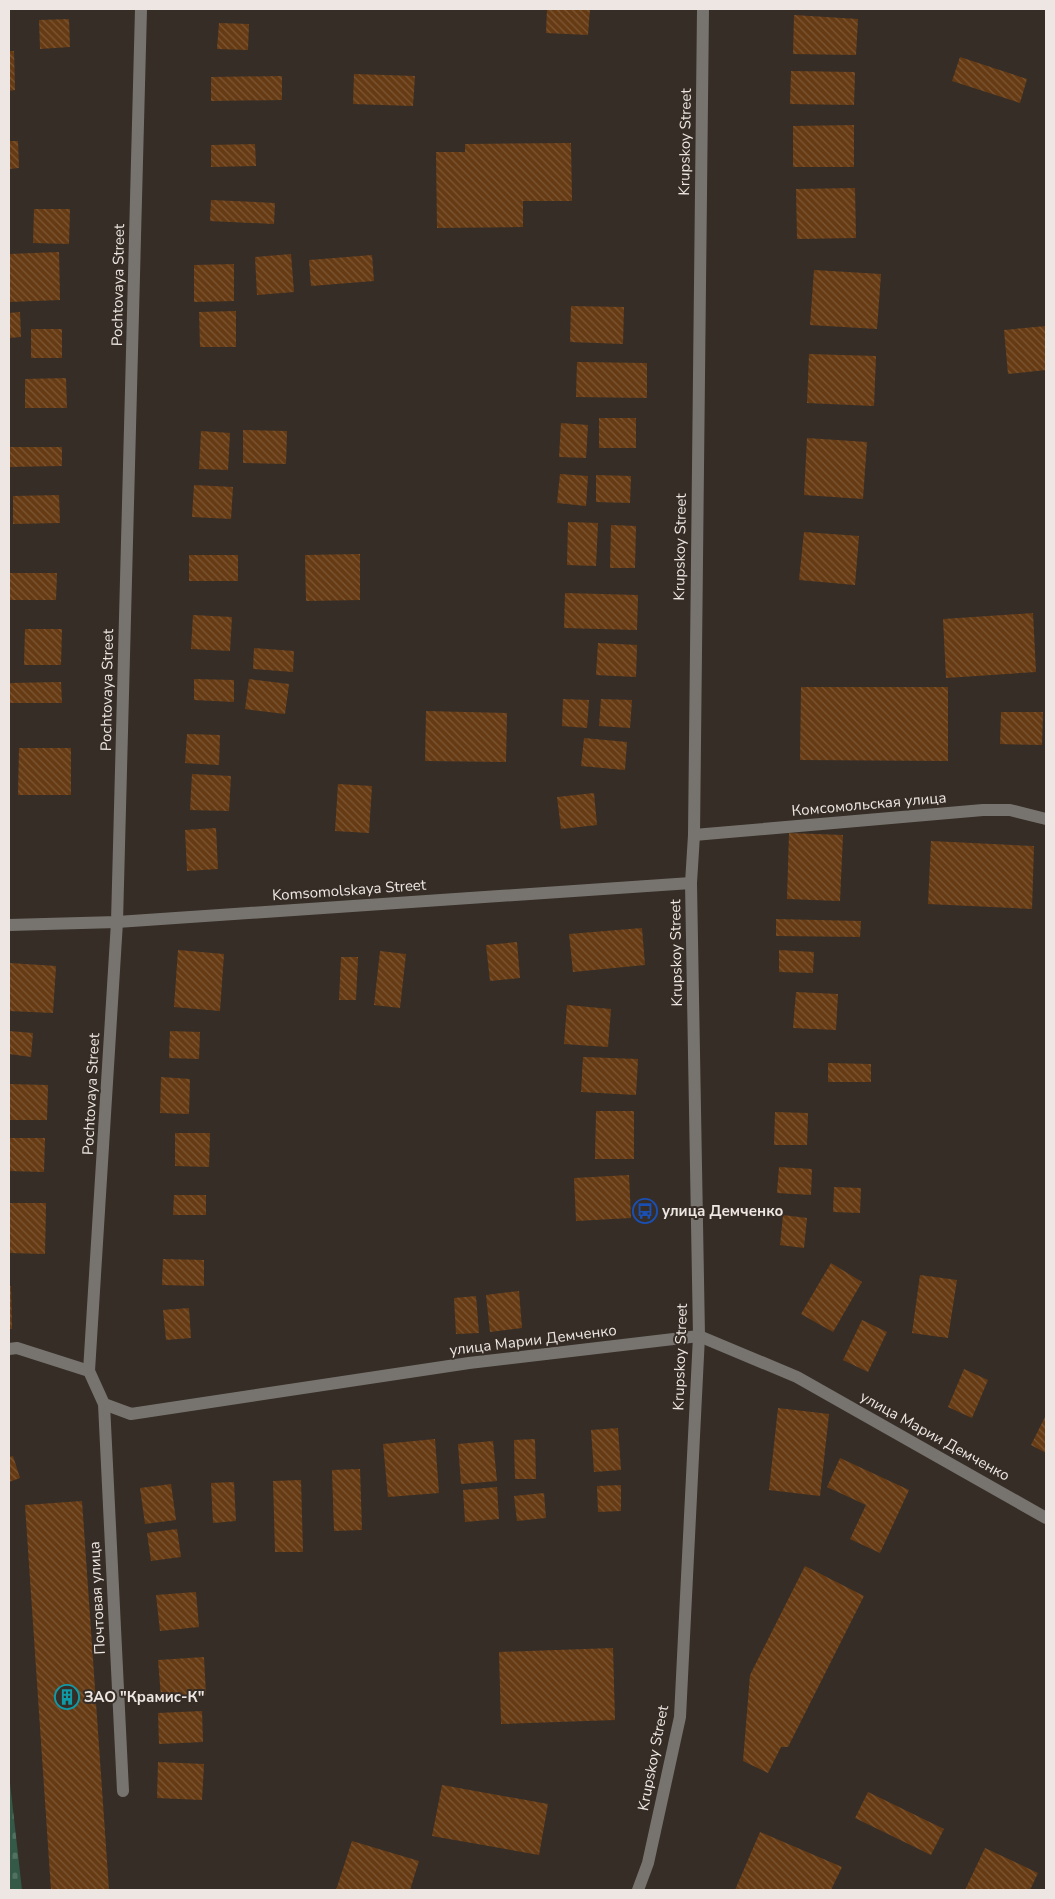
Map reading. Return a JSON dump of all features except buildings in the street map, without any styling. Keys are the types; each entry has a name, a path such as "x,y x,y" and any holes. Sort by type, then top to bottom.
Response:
{"street":[{"name":"Pochtovaya Street","path":"89,1371 118,922 141,9"},
{"name":"Krupskoy Street","path":"638,1890 648,1863 680,1717 699,1336 691,883 694,834 703,9"},
{"name":"Комсомольская улица","path":"694,834 983,810 1010,810 1046,819"},
{"name":"Komsomolskaya Street","path":"9,925 118,922 691,883"},
{"name":"улица Марии Демченко","path":"104,1404 131,1414 469,1363 699,1336 797,1377 1046,1518"},
{"path":"9,1349 17,1348 89,1371 104,1404"},
{"name":"Почтовая улица","path":"104,1404 123,1791"}],"green space":[{"path":"9,1774 22,1890 9,1890"}],"place":[{"name":"улица Демченко","path":"645,1211"},
{"name":"ЗАО \"Крамис-К\"","path":"67,1697"}]}
